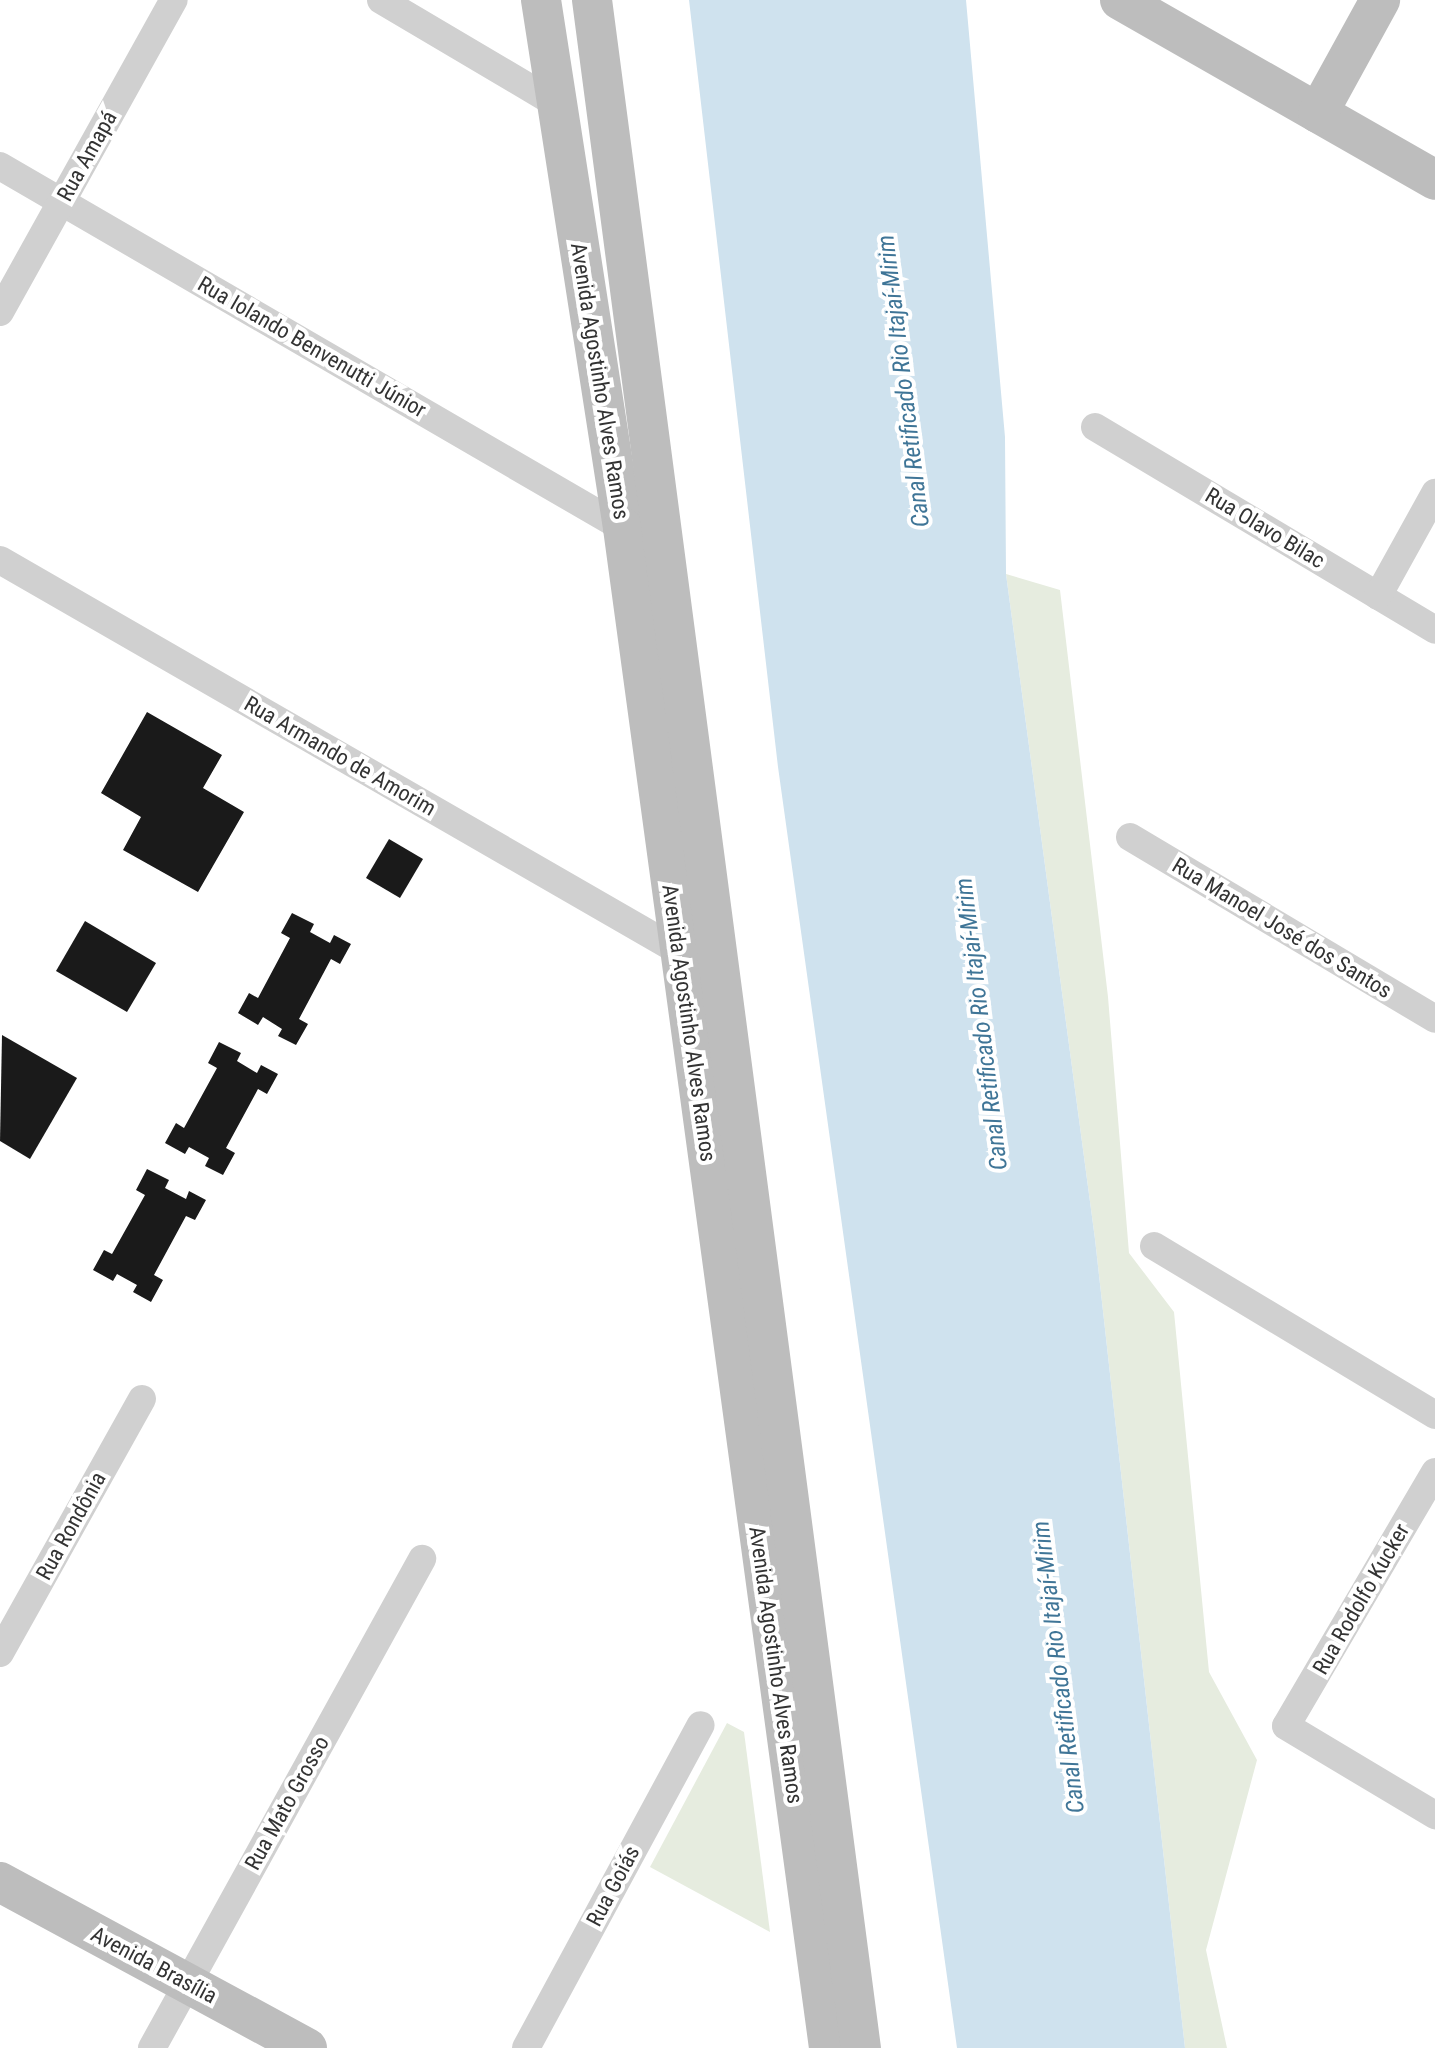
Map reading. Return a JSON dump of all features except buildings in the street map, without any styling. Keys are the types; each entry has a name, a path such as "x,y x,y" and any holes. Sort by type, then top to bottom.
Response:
{"main road":[{"name":"Avenida Agostinho Alves Ramos","path":"541,0 623,528 829,2048"},
{"name":"Avenida Agostinho Alves Ramos","path":"592,0 861,2048"},
{"path":"1120,0 1435,180"},
{"path":"1318,113 1380,0"},
{"name":"Avenida Brasília","path":"0,1882 307,2048"}],"street":[{"name":"Rua Amapá","path":"0,312 174,0"},
{"path":"381,0 557,104"},
{"name":"Rua Iolando Benvenutti Júnior","path":"0,166 623,528"},
{"name":"Rua Olavo Bilac","path":"1095,427 1435,630"},
{"path":"1378,596 1435,493"},
{"name":"Rua Armando de Amorim","path":"0,560 679,951"},
{"name":"Rua Manoel José dos Santos","path":"1130,837 1435,1019"},
{"path":"1154,1246 1435,1415"},
{"name":"Rua Rondônia","path":"0,1653 142,1399"},
{"name":"Rua Rodolfo Kucker","path":"1435,1472 1286,1726 1435,1815"},
{"name":"Rua Mato Grosso","path":"152,2048 422,1559"},
{"name":"Rua Goiás","path":"526,2048 701,1725"}],"shaded area":[{"path":"1006,574 1060,590 1108,997 1129,1253 1174,1312 1209,1672 1257,1760 1206,1950 1227,2048 1185,2048 1095,1239"},
{"path":"727,1723 744,1732 770,1932 650,1867"}],"water":[{"name":"Canal Retificado Rio Itajaí-Mirim","path":"689,0 966,0 1005,437 1006,574 1095,1239 1185,2048 957,2048 778,767"}]}
